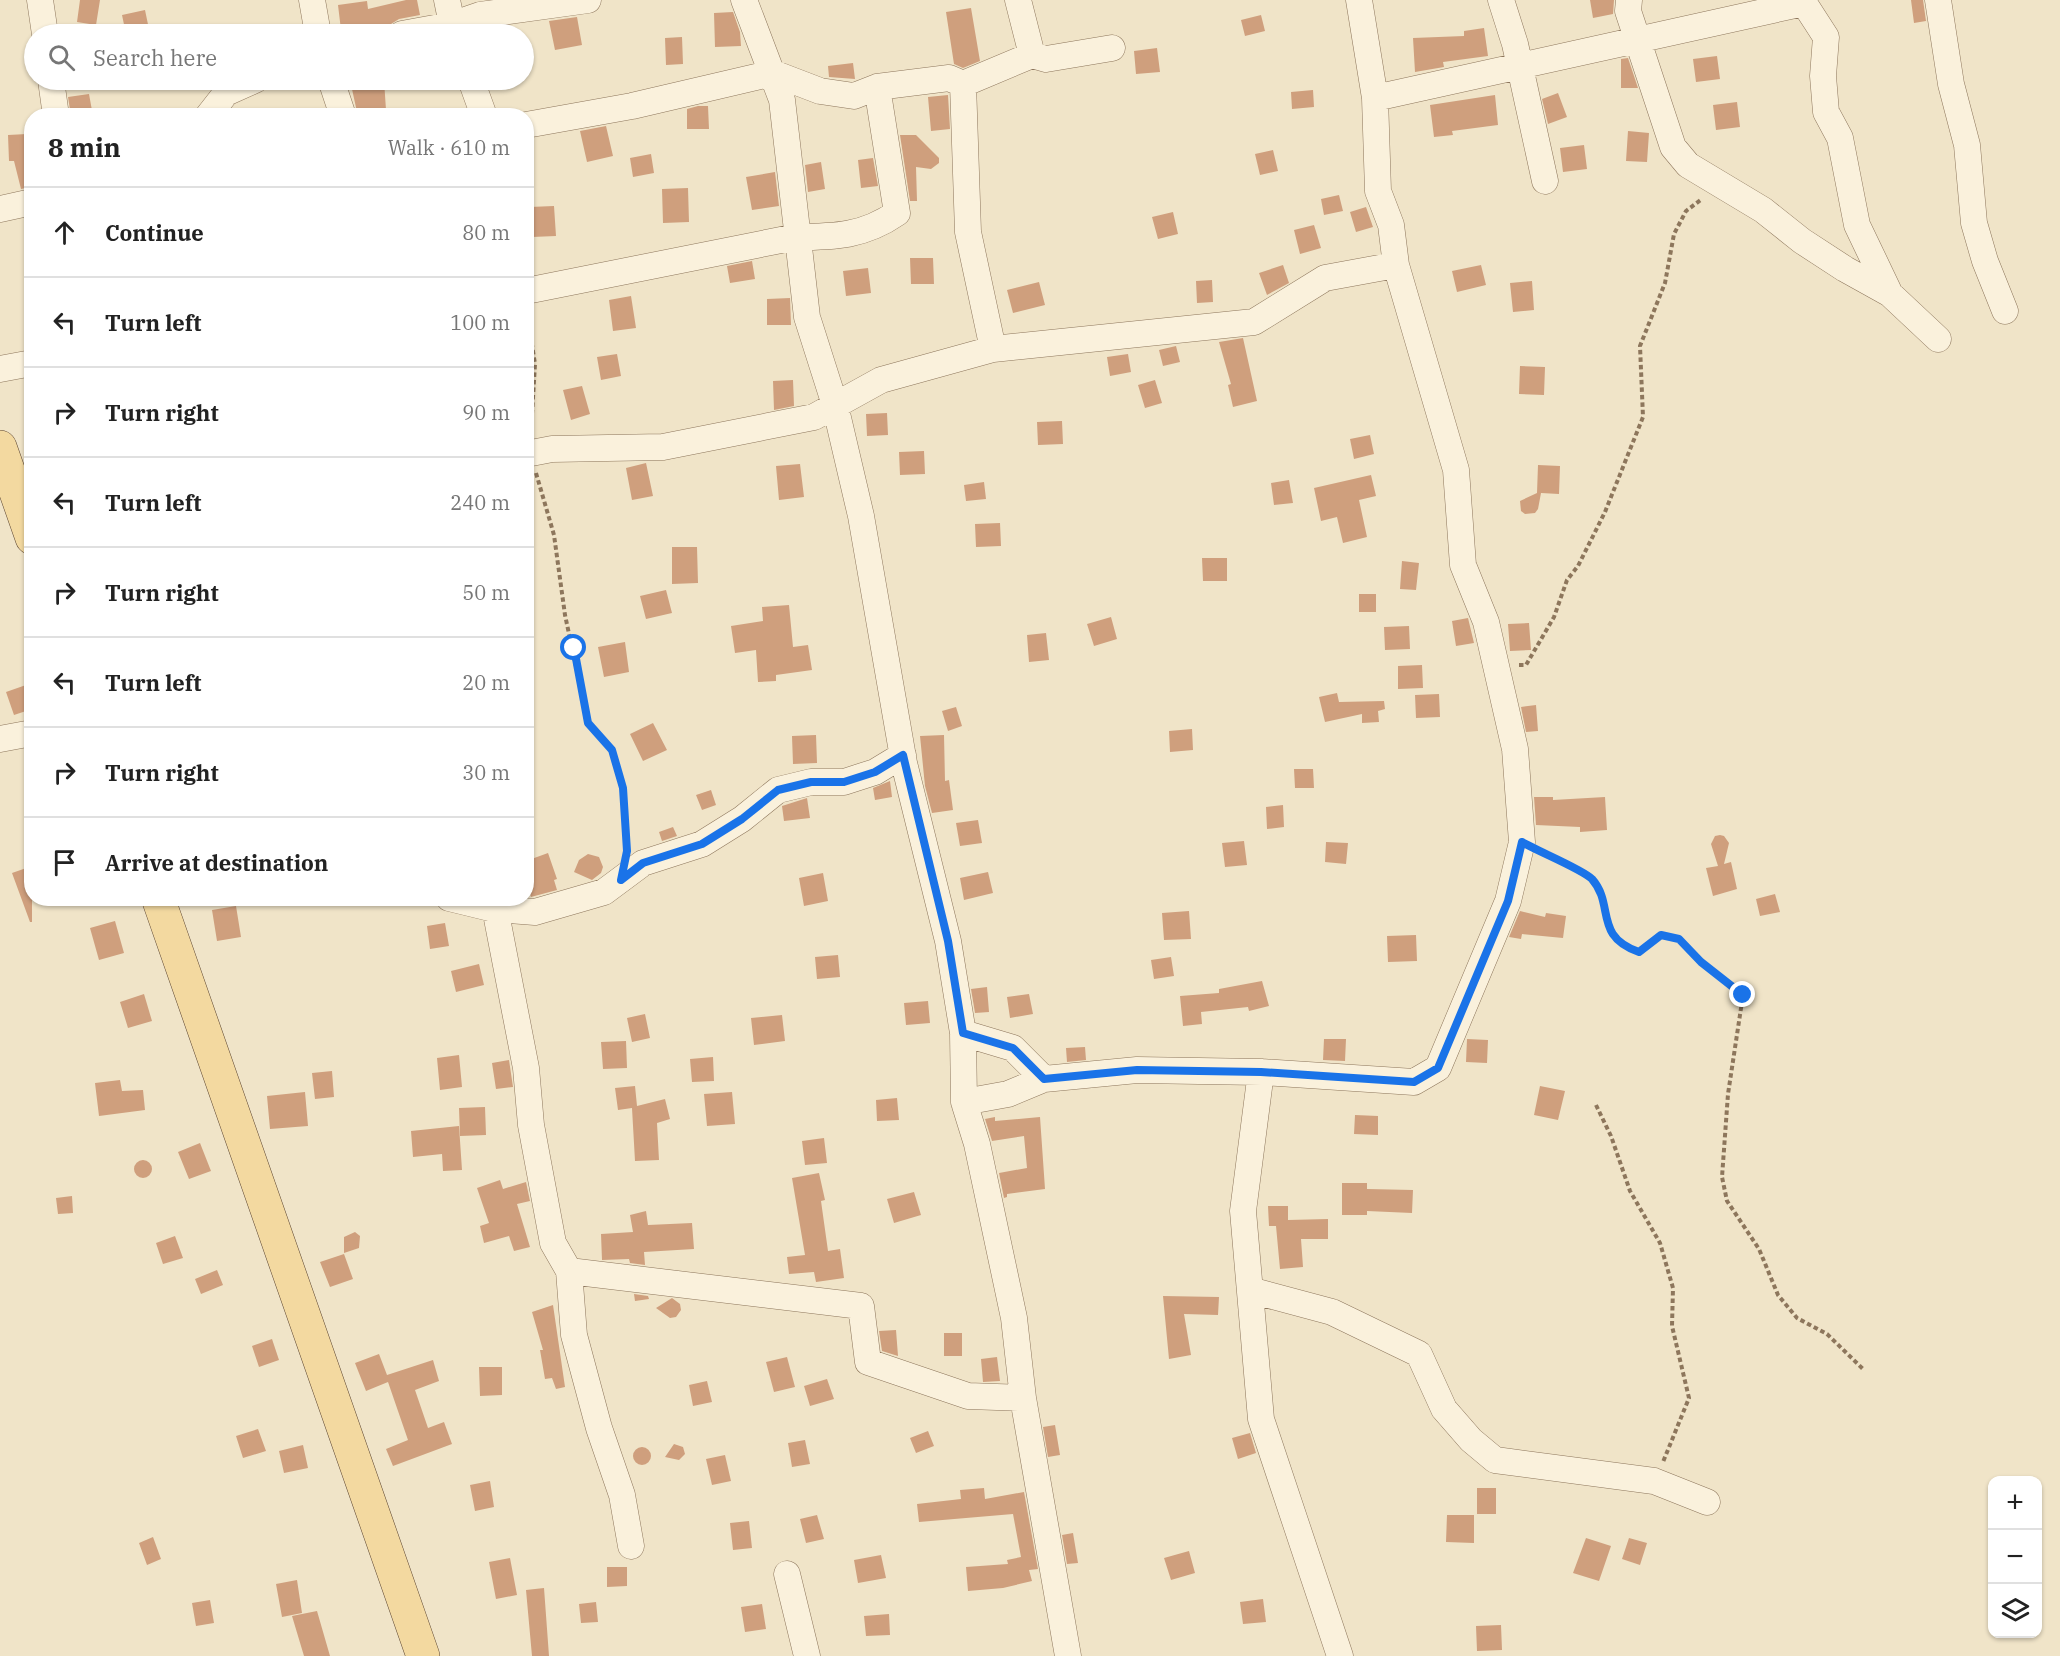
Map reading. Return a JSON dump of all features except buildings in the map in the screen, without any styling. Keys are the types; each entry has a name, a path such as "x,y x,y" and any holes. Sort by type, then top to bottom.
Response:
{"main road":[{"path":"0,447 24,514"},
{"path":"161,906 423,1656"}],"street":[{"path":"40,0 44,24"},
{"path":"312,0 316,24"},
{"path":"447,0 451,24"},
{"path":"463,24 480,15 588,0"},
{"path":"744,0 782,100 807,317 835,405 861,516 903,755 948,941 963,1033 964,1102 977,1144 1014,1318 1023,1398 1068,1656"},
{"path":"1018,0 1032,55"},
{"path":"964,1102 1008,1094 1044,1079 1137,1070 1261,1072 1414,1082 1438,1068 1508,901 1522,842 1515,749 1486,622 1463,565 1456,470 1396,265 1391,225 1378,191 1375,98 1359,0"},
{"path":"1501,0 1515,44 1545,181"},
{"path":"1629,0 1628,11 1673,147 1688,165 1763,210 1802,241 1845,269 1890,294 1938,339"},
{"path":"1938,0 1952,84 1967,145 1974,224 1984,261 2005,311"},
{"path":"1375,98 1804,2 1826,38 1823,76 1826,112 1840,138 1857,225 1890,294"},
{"path":"534,124 632,106 773,73 820,91 854,96 877,87 949,78 963,84 1032,55 1046,59 1112,48"},
{"path":"963,84 968,232 993,348"},
{"path":"534,289 796,237 833,237 877,226 897,213 877,87"},
{"path":"52,90 55,108"},
{"path":"214,108 226,93 233,90"},
{"path":"334,90 340,108"},
{"path":"475,90 481,108"},
{"path":"0,209 24,204"},
{"path":"534,452 552,449 663,447 813,417 881,380 993,348 1254,322 1325,278 1396,265"},
{"path":"0,369 24,364"},
{"path":"0,739 24,734"},
{"path":"504,906 535,912 604,892 643,863 702,844 742,819 778,790 811,782 844,782 875,772 903,755"},
{"path":"493,906 526,1068 531,1125 550,1232 553,1243 568,1271 574,1335 599,1428 622,1495 631,1546"},
{"path":"963,1033 1013,1048 1044,1079"},
{"path":"1261,1072 1243,1211 1261,1419 1340,1656"},
{"path":"568,1271 861,1306 868,1362 968,1396 1023,1398"},
{"path":"1250,1290 1332,1312 1419,1354 1444,1409 1470,1440 1495,1460 1654,1481 1707,1502"},
{"path":"787,1574 807,1656"}],"path":[{"path":"1497,665 1526,665 1554,617 1567,580 1578,566 1605,513 1643,417 1640,346 1665,283 1674,234 1686,211 1706,196"},
{"path":"534,358 534,375"},
{"path":"534,467 554,535 565,615 588,723 612,750 623,788 627,851 621,880"},
{"path":"1522,842 1590,877 1602,893 1606,925 1625,947 1639,952 1661,935 1679,939 1701,962 1743,995 1728,1094 1722,1177 1727,1201 1759,1249 1778,1295 1797,1318 1827,1334 1864,1371"},
{"path":"1596,1106 1611,1136 1630,1191 1660,1243 1673,1288 1672,1326 1689,1398 1662,1466 1664,1485"}],"route":[{"path":"574,648 588,723 612,750 623,788 627,851 621,880 643,863 702,844 742,819 778,790 811,782 844,782 875,772 903,755 948,941 963,1033 1013,1048 1044,1079 1137,1070 1261,1072 1414,1082 1438,1068 1508,901 1522,842 1590,877 1602,893 1606,925 1625,947 1639,952 1661,935 1679,939 1701,962 1735,986 1743,995"}]}
